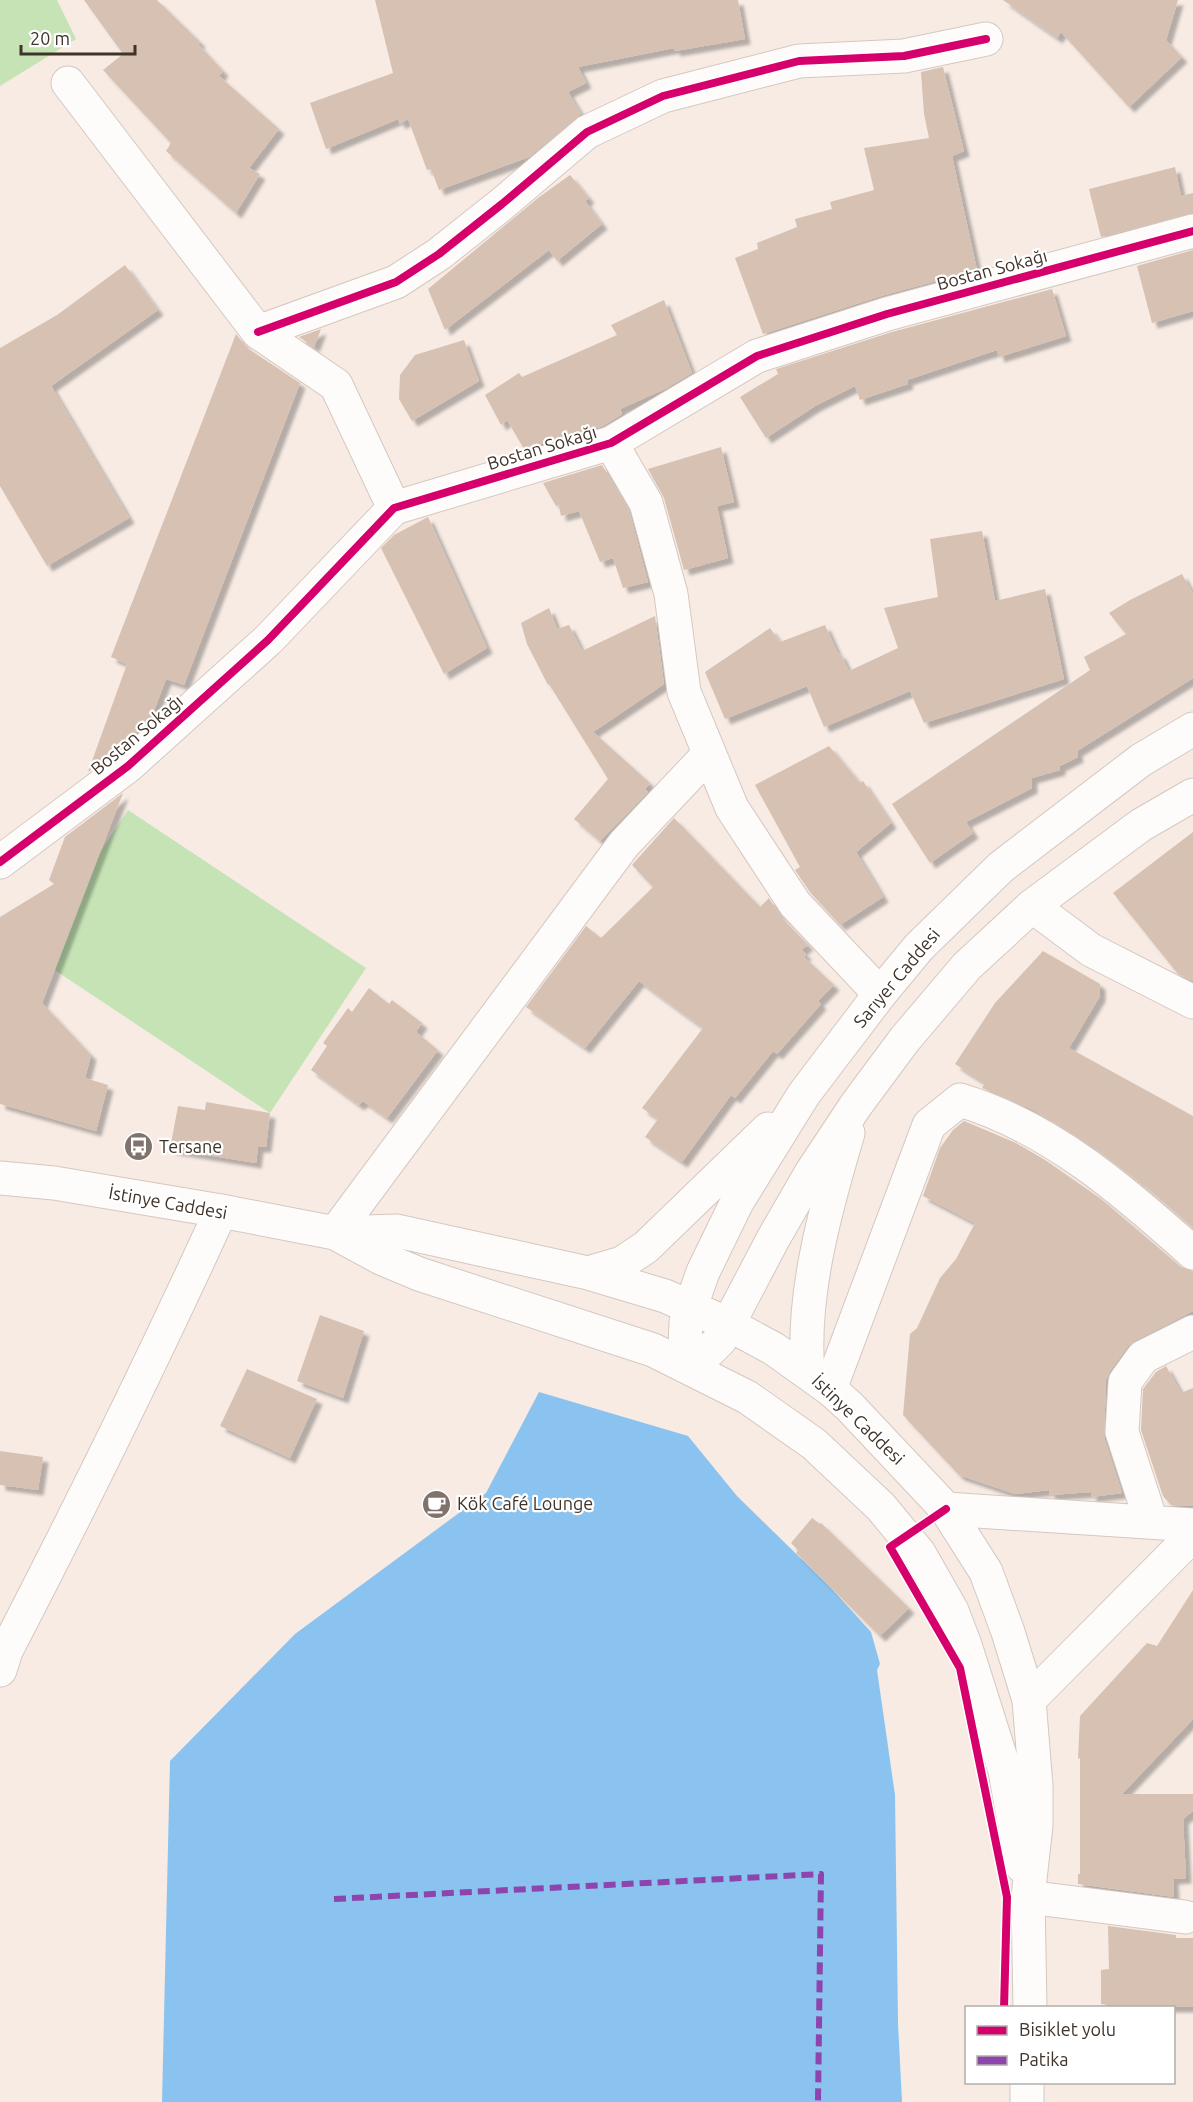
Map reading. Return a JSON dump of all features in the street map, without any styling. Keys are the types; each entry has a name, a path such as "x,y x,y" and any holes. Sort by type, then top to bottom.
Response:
{"street":[{"path":"258,332 396,282 439,255 587,132 663,96 799,61 904,56 986,39"},
{"path":"68,83 258,332 336,385 394,508"},
{"name":"Bostan Sokağı","path":"0,862 128,766 268,640 394,508 611,443 757,356 887,314 1193,231"},
{"path":"611,443 646,503 671,594 684,692 732,808 795,904 880,994"},
{"name":"Sarıyer Caddesi","path":"689,1367 685,1347 686,1322 703,1272 737,1202 804,1094 880,994 919,947 1001,867 1141,760 1193,729"},
{"path":"335,1233 624,844 709,754"},
{"path":"689,1367 720,1340 795,1201 856,1105 905,1039 967,966 1032,906 1141,825 1193,795"},
{"path":"1032,906 1091,950 1193,1002"},
{"path":"588,1273 622,1263 646,1247 804,1094"},
{"path":"819,1381 928,1125 960,1100 982,1107 1066,1149 1151,1215 1193,1253"},
{"path":"819,1381 807,1314 815,1262 856,1105"},
{"name":"İstinye Caddesi","path":"0,1178 54,1183 335,1233 397,1231 588,1273 691,1306 774,1349 819,1381 850,1407 946,1509 986,1572 1008,1632 1029,1700 1036,1786 1036,1825 1028,1897 1030,2006"},
{"path":"0,1670 6,1651 94,1480 221,1211"},
{"name":"İstinye Caddesi","path":"335,1233 381,1258 419,1274 624,1340 653,1350 689,1367 747,1397 814,1444 881,1507 919,1553 952,1611 965,1645 1005,1771 1028,1897"},
{"path":"1151,1521 1122,1432 1125,1382 1143,1357 1193,1332"},
{"path":"946,1509 1193,1524"},
{"path":"1029,1700 1193,1535"},
{"path":"1028,1897 1185,1917"},
{"path":"1027,2084 1027,2102"}],"green space":[{"path":"0,0 57,0 76,39 0,86"},
{"path":"128,810 366,968 270,1113 32,955"}],"water":[{"path":"539,1392 688,1436 737,1496 830,1587 871,1632 880,1664 877,1670 895,1795 898,2023 902,2102 162,2102 170,1761 295,1634 486,1493"}],"building":[{"path":"84,0 157,0 200,42 198,44 223,71 219,76 279,129 249,168 260,174 236,213 166,151 171,143 103,70 123,54"},
{"path":"375,0 738,0 745,39 675,51 674,48 578,67 586,83 568,92 581,114 529,157 439,190 431,169 427,170 408,119 400,124 398,119 326,149 310,103 393,73"},
{"path":"1003,0 1178,0 1166,40 1182,57 1129,107 1061,32 1057,38"},
{"path":"943,67 964,151 952,156 977,270 881,296 763,334 735,258 758,249 757,243 797,227 795,219 832,209 830,202 874,190 864,148 929,138 924,114 921,72"},
{"path":"1175,167 1181,196 1193,193 1193,213 1101,237 1089,189"},
{"path":"570,175 589,198 585,201 602,224 557,261 549,250 445,330 428,289 538,198"},
{"path":"1193,250 1193,311 1152,323 1137,266"},
{"path":"125,265 158,310 51,386 129,518 47,566 0,486 0,348 57,315"},
{"path":"1052,289 1066,336 999,357 997,350 907,380 908,384 860,400 855,386 815,406 766,438 740,397 778,374 776,369 892,332"},
{"path":"664,300 692,373 665,389 620,409 622,414 603,426 524,449 507,420 501,425 485,395 519,373 522,377 617,335 611,325"},
{"path":"321,329 314,347 299,337"},
{"path":"236,334 247,348 300,383 184,685 166,679 150,721 116,752 88,772 127,664 111,657"},
{"path":"464,340 479,381 412,421 399,399 400,375 415,355"},
{"path":"721,447 734,502 717,506 728,558 684,570 664,498 648,469"},
{"path":"602,465 629,510 648,582 623,588 613,558 600,562 579,511 561,516 559,505 556,506 543,483"},
{"path":"428,517 487,648 444,674 381,548 394,535"},
{"path":"982,531 995,601 1045,589 1064,679 924,723 910,691 824,727 807,686 725,719 705,672 770,628 780,642 825,625 838,654 840,653 849,671 898,648 884,608 938,597 930,539"},
{"path":"1182,574 1193,594 1193,678 1077,751 1078,757 1060,766 1060,770 1032,778 1032,788 966,822 973,833 930,863 892,804 1090,670 1084,657 1126,634 1109,613"},
{"path":"549,608 557,629 569,625 582,651 655,616 664,684 593,732 650,783 645,789 648,792 600,841 574,819 608,779 548,685 527,644 521,623"},
{"path":"829,746 860,783 863,781 891,823 856,852 883,897 840,925 810,892 795,870 800,867 755,785"},
{"path":"123,793 42,1003 91,1055 85,1078 108,1085 96,1131 0,1104 0,917 54,884 49,880 65,837"},
{"path":"674,818 760,907 769,898 781,917 808,945 801,950 806,954 804,957 834,985 818,1001 821,1004 777,1054 773,1051 735,1098 731,1095 682,1162 645,1137 658,1119 642,1108 703,1028 639,981 585,1048 526,1007 586,926 601,938 653,887 632,865"},
{"path":"1193,832 1193,981 1178,974 1113,893"},
{"path":"1043,951 1100,984 1100,996 1069,1048 1193,1116 1193,1228 1152,1192 1095,1148 1034,1110 982,1088 985,1083 955,1064 995,1003"},
{"path":"369,988 389,1004 392,1000 422,1023 416,1032 438,1050 387,1118 363,1101 359,1105 311,1070 327,1046 323,1043 348,1008 352,1012"},
{"path":"206,1102 270,1113 266,1147 258,1147 256,1163 170,1149 178,1106 205,1110"},
{"path":"964,1121 1016,1143 1045,1160 1101,1199 1181,1267 1193,1271 1193,1311 1134,1341 1110,1371 1106,1380 1104,1437 1122,1493 1091,1497 1091,1492 1050,1495 1049,1490 1015,1494 959,1475 903,1415 910,1334 917,1328 940,1278 956,1259 975,1223 923,1196 940,1148 953,1130"},
{"path":"320,1315 364,1331 343,1398 297,1381"},
{"path":"1166,1366 1181,1393 1193,1388 1193,1506 1171,1505 1163,1496 1141,1430 1143,1389 1156,1372"},
{"path":"247,1369 317,1399 290,1458 220,1426"},
{"path":"0,1451 43,1457 38,1490 0,1485"},
{"path":"812,1518 821,1523 909,1608 880,1636 796,1553 798,1550 791,1543"},
{"path":"1193,1590 1193,1719 1122,1794 1193,1794 1193,1811 1183,1819 1186,1878 1173,1879 1174,1897 1078,1884 1078,1874 1080,1874 1080,1758 1078,1759 1080,1716 1147,1643 1157,1646"},
{"path":"1108,1926 1176,1935 1176,1938 1193,1938 1193,2007 1101,2004 1101,1970 1109,1969"}],"marked path":[{"path":"334,1899 821,1874 818,2102"}],"cycle path":[{"path":"258,332 396,282 439,254 587,132 663,96 799,61 904,56 986,39"},
{"path":"0,862 128,766 268,640 394,508 611,443 757,356 887,314 1193,231"},
{"path":"946,1509 890,1547 960,1668 1007,1897 1004,2006"}],"place":[{"name":"Tersane","path":"138,1147"},
{"name":"Kök Café Lounge","path":"436,1504"}]}
